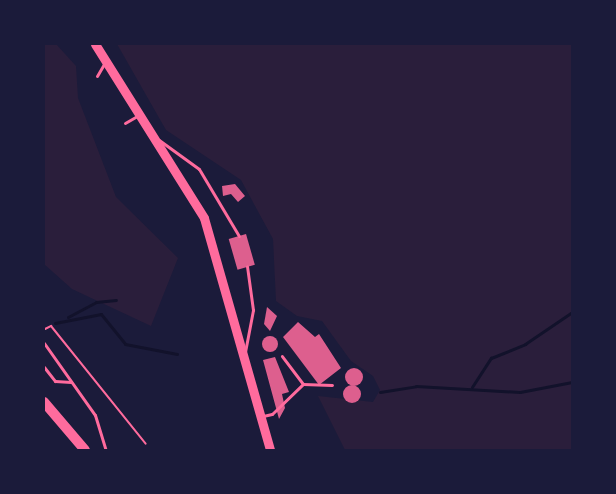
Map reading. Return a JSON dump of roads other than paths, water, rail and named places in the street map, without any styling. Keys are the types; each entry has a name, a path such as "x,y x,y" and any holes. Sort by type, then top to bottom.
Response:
{"highway":[{"path":"44,402 85,450"}],"main road":[{"path":"95,44 137,116 204,218 270,450"}],"lane":[{"path":"97,76 105,62"},
{"path":"125,123 137,116"},
{"path":"148,132 199,169 239,236"},
{"path":"245,357 253,310 247,266"},
{"path":"44,343 98,421 106,450"},
{"path":"282,357 303,384"},
{"path":"44,367 55,381 71,382"},
{"path":"261,416 272,414 303,384 332,385"}],"waterway":[{"path":"68,317 96,302 116,300"},
{"path":"472,387 491,358 525,344 572,312"},
{"path":"55,323 101,314 125,344 177,354"},
{"path":"380,392 416,386 520,392 572,382"}]}
